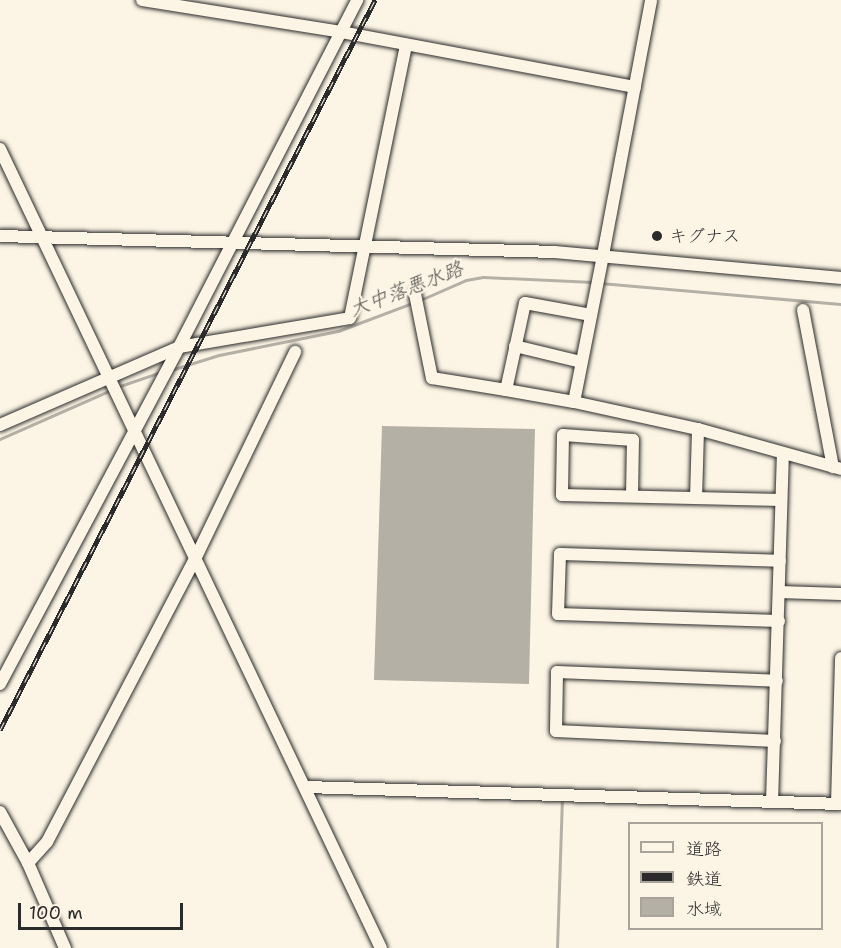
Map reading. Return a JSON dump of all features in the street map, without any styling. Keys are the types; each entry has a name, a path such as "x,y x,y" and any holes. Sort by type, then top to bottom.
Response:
{"street":[{"path":"142,0 341,32 635,87"},
{"path":"0,684 163,377 357,0"},
{"path":"574,402 651,0"},
{"path":"0,425 111,380 177,350 350,318 368,246 406,45"},
{"path":"0,148 45,238 381,948"},
{"path":"0,236 603,255 841,278"},
{"path":"415,294 420,308 432,378 574,402 698,429 837,468 803,310"},
{"path":"506,390 525,303 591,315"},
{"path":"515,346 581,362"},
{"path":"28,863 47,842 196,557 295,352"},
{"path":"696,498 698,429"},
{"path":"632,496 633,440 563,435 562,495 781,500"},
{"path":"772,802 783,454"},
{"path":"779,621 558,614 560,554 780,561"},
{"path":"779,592 841,594"},
{"path":"306,787 839,804 841,658"},
{"path":"775,741 556,731 557,672 777,681"},
{"path":"0,812 28,863 65,948"}],"water":[{"path":"382,426 535,429 529,684 374,680"}],"waterway":[{"name":"大中落悪水路","path":"418,301 466,280 483,277 593,282"},
{"name":"大中落悪水路","path":"600,283 841,304"},
{"name":"大中落悪水路","path":"171,370 219,355 338,331 412,303"},
{"name":"大中落悪水路","path":"117,387 161,372"},
{"name":"大中落悪水路","path":"0,439 111,390"},
{"path":"557,948 562,801"}],"railway":[{"path":"0,730 375,0"}],"place":[{"name":"キグナス","path":"657,236"}]}
